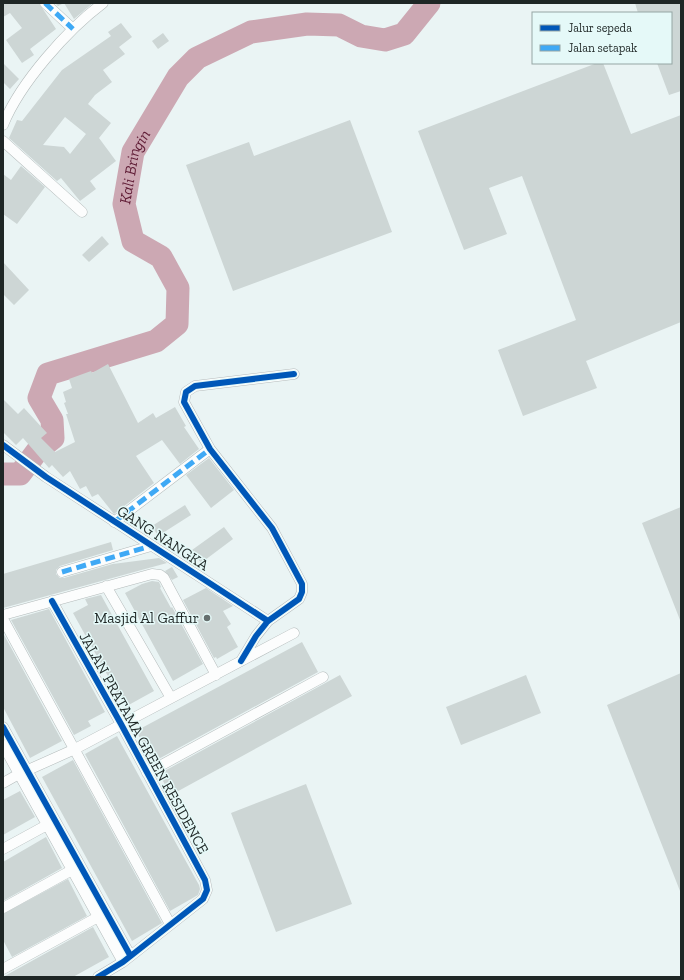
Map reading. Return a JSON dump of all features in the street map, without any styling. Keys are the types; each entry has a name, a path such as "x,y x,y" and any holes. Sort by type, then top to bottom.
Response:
{"street":[{"path":"45,3 73,29"},
{"path":"3,125 25,87 73,29 103,3"},
{"path":"3,141 82,212"},
{"path":"240,661 256,636 268,621 299,599 302,592 302,584 272,528 210,449 184,402 186,392 195,386 294,374"},
{"name":"GANG NANGKA","path":"3,445 114,522 268,621"},
{"path":"114,522 210,449"},
{"path":"62,572 151,546"},
{"path":"3,615 152,574 164,578 216,675"},
{"path":"106,586 171,698"},
{"name":"JALAN PRATAMA GREEN RESIDENCE","path":"52,601 121,724 207,886 207,893 203,899 170,924"},
{"path":"3,619 170,924 126,958 98,977"},
{"name":"JALAN PRATAMA GREEN RESIDENCE","path":"3,783 75,748 294,633"},
{"name":"JALAN PRATAMA GREEN RESIDENCE","path":"147,773 323,677"},
{"path":"3,727 47,825 98,917 126,958"},
{"path":"3,745 23,772 126,958"},
{"path":"3,849 47,825"},
{"path":"3,908 72,870"},
{"path":"3,969 98,917"}],"building":[{"path":"3,3 39,3 56,29 30,49 34,55 22,63 6,40 22,28 10,13 3,17"},
{"path":"55,3 64,3 58,6"},
{"path":"64,3 93,3 74,19"},
{"path":"635,3 681,3 681,91 669,95 657,64 672,64 672,12 638,12"},
{"path":"121,23 132,37 119,47 125,54 103,70 112,82 95,95 88,104 111,123 99,138 116,161 90,181 96,189 80,201 61,178 57,181 9,138 17,120 22,121 62,70 111,36 108,32","holes":["65,117 86,134 70,154 64,147 43,145"]},
{"path":"163,33 169,41 158,49 152,41"},
{"path":"3,63 19,79 10,89 3,82"},
{"path":"594,64 603,64 631,134 681,115 681,322 586,361 597,388 523,416 498,350 576,320 522,176 489,188 507,234 464,250 418,131"},
{"path":"350,120 392,232 233,291 186,165 249,142 254,156"},
{"path":"21,166 45,187 17,224 3,214 3,174 11,180"},
{"path":"102,236 109,244 89,262 82,255"},
{"path":"3,262 29,290 14,305 3,294"},
{"path":"108,364 138,423 153,413 156,418 175,407 186,426 184,427 199,449 180,464 162,440 136,456 154,483 114,514 98,494 92,497 86,486 80,489 70,471 63,477 52,465 49,468 23,438 16,445 3,432 3,399 18,414 24,408 47,433 41,438 55,452 75,442 66,414 68,414 64,403 66,402 63,392 72,388 69,379 91,371 92,373"},
{"path":"209,458 234,490 211,508 186,475"},
{"path":"185,505 191,515 158,536 152,526"},
{"path":"681,507 681,620 680,620 642,523"},
{"path":"224,527 233,539 201,563 192,550"},
{"path":"111,542 113,550 60,566 56,570 56,574 60,578 64,578 116,563 113,564 159,558 167,563 3,608 3,574"},
{"path":"172,567 178,577 172,580 165,571"},
{"path":"152,581 159,582 160,588 203,664 173,681 125,593 142,584"},
{"name":"Masjid Al Gaffur","path":"206,588 233,606 223,611 231,624 227,627 238,647 217,659 216,657 214,658 183,600"},
{"path":"101,595 154,691 125,707 73,613 88,605 85,599"},
{"path":"49,609 105,712 88,721 91,726 74,735 11,620"},
{"path":"3,633 62,741 30,758 3,707"},
{"path":"302,642 318,672 153,762 136,731"},
{"path":"681,673 681,891 680,891 607,705"},
{"path":"340,675 352,696 171,795 159,774"},
{"path":"526,675 541,713 461,745 446,707"},
{"path":"117,736 199,885 200,889 198,895 170,911 85,754"},
{"path":"73,760 162,923 132,941 42,777"},
{"path":"306,784 352,904 276,932 231,813"},
{"path":"20,791 35,817 3,835 3,800"},
{"path":"46,837 62,868 3,901 3,862"},
{"path":"68,879 87,916 12,957 3,940 3,914"},
{"path":"93,927 109,957 73,977 3,977"}],"waterway":[{"name":"Kali Bringin","path":"3,474 20,474 38,450 53,438 52,420 39,398 48,374 156,341 177,324 178,288 161,257 133,241 124,204 133,152 178,77 197,58 251,32 307,24 339,25 361,36 385,40 404,34 429,3"}],"marked path":[{"path":"45,3 73,29"},
{"path":"114,522 210,449"},
{"path":"62,572 151,546"}],"cycle path":[{"path":"241,661 256,636 268,621 299,599 302,592 302,584 272,528 210,449 184,402 186,392 195,386 294,374"},
{"path":"3,445 46,477 268,621"},
{"path":"52,601 121,724 205,880 207,890 203,899 123,962 98,977"},
{"path":"3,727 130,955"}],"place":[{"name":"Masjid Al Gaffur","path":"207,618"}]}
